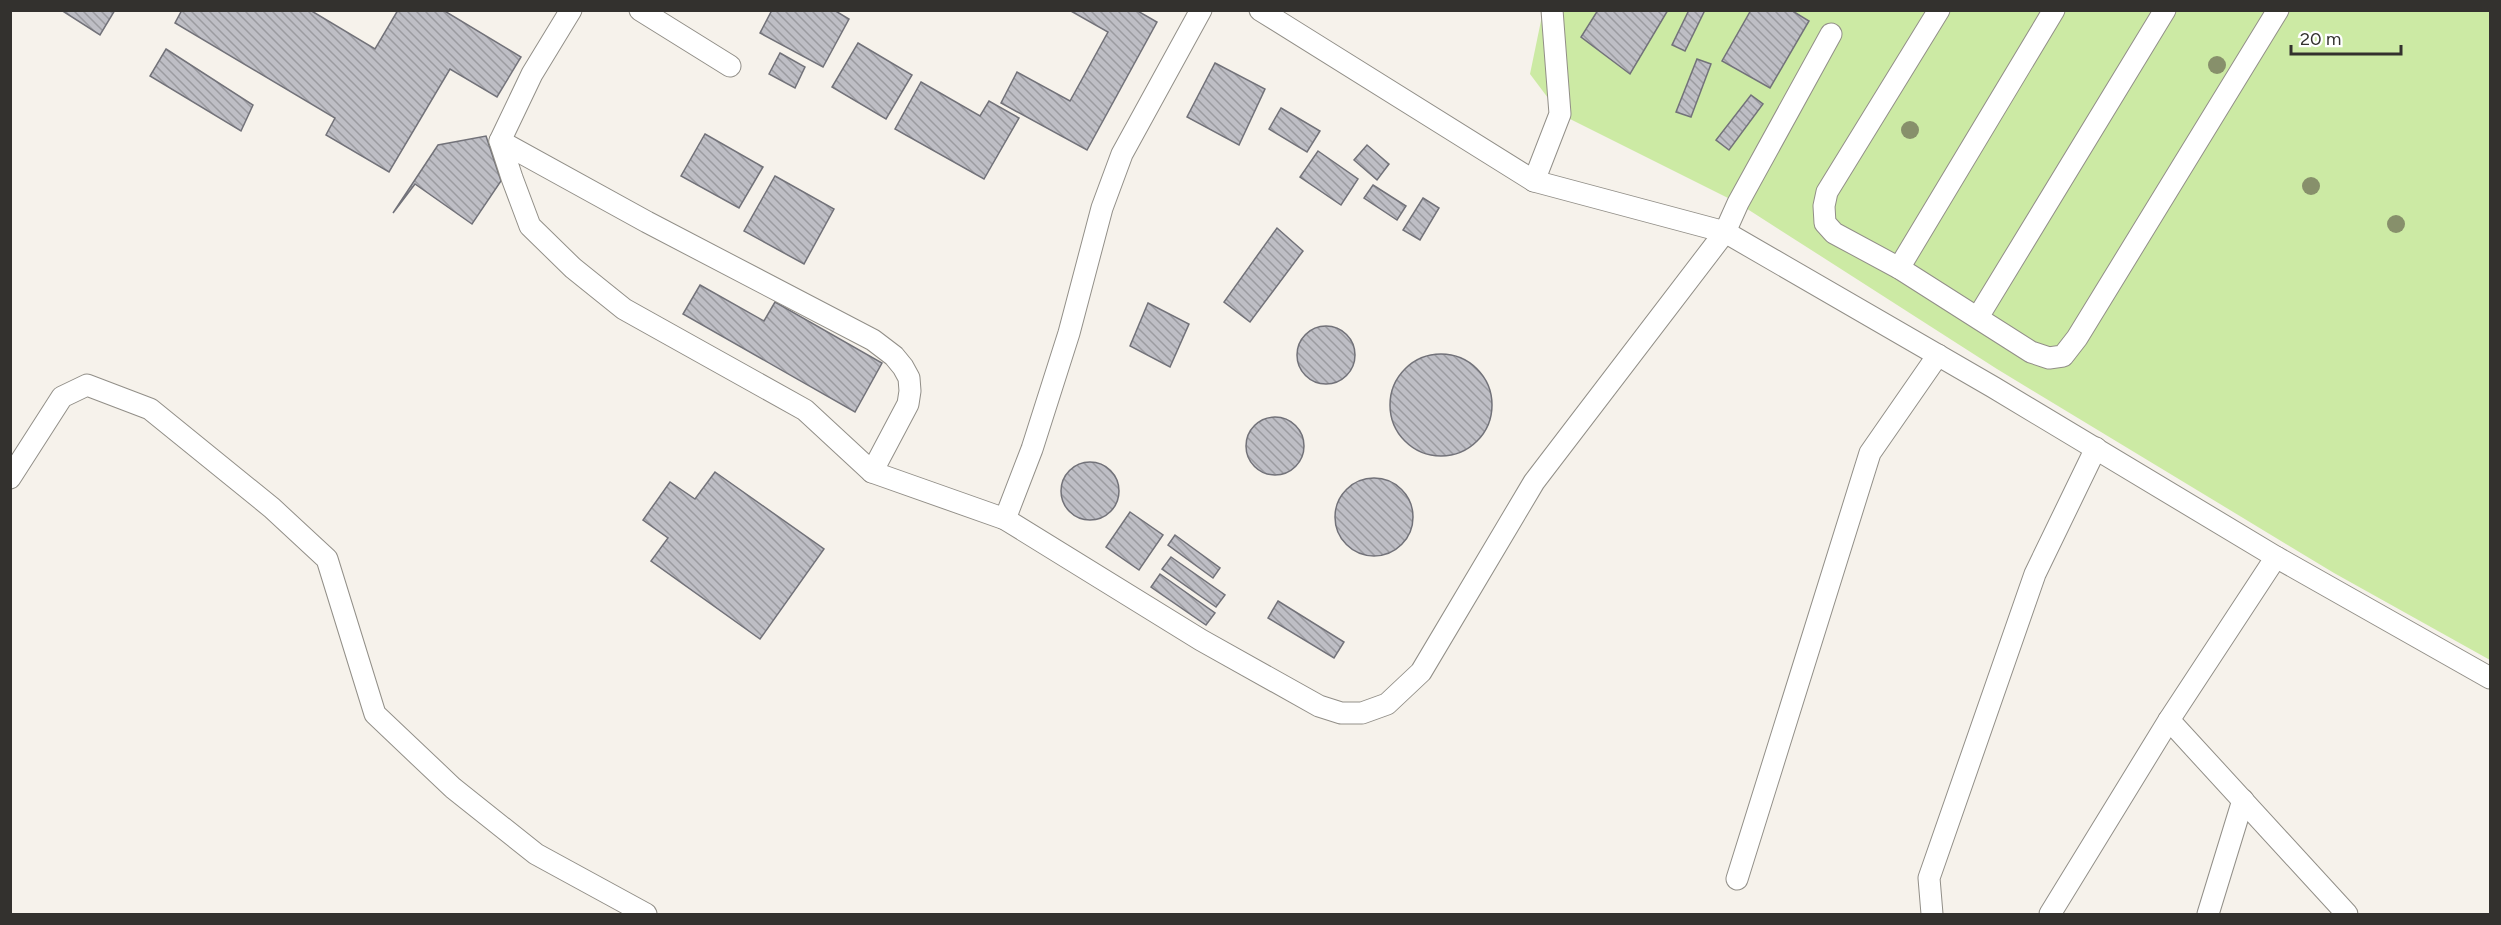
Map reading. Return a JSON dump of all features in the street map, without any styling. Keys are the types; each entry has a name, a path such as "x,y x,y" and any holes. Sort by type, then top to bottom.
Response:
{"lane":[{"path":"571,10 531,74 500,141 530,226 573,268 624,309 805,410 872,472 1005,519 1201,640 1318,706 1341,713 1362,713 1387,704 1420,672 1534,482 1725,232 1738,203 1831,34"},
{"path":"640,10 730,66"},
{"path":"1005,519 1032,449 1069,333 1102,208 1122,154 1201,10"},
{"path":"1260,10 1534,181 1725,232 2096,448 2276,557 2490,678"},
{"path":"1534,181 1560,114 1552,10"},
{"path":"1939,10 1827,192 1824,206 1825,223 1834,233 1899,268 2031,352 2049,358 2064,356 2278,10"},
{"path":"1899,268 2054,10"},
{"path":"1978,317 2165,10"},
{"path":"500,141 657,228 873,340 894,356 909,378 908,404 872,472"},
{"path":"1737,879 1870,453 1938,355"},
{"path":"10,478 62,397 87,385 150,410 272,508 327,559 375,714 453,788 536,854 646,915"},
{"path":"1932,915 1929,878 2019,619 2035,574 2096,448"},
{"path":"2050,915 2169,720 2276,557"},
{"path":"2169,720 2347,915"},
{"path":"2208,915 2243,800"}],"green space":[{"path":"1543,11 2490,11 2490,660 2334,573 1997,369 1738,203 1560,114 1530,74"}],"building":[{"path":"61,10 115,10 100,35"},
{"path":"182,10 310,10 375,49 398,10 443,10 521,57 497,97 450,69 389,172 326,135 335,118 175,23"},
{"path":"772,10 834,10 849,19 823,67 760,33"},
{"path":"1069,10 1136,10 1157,22 1087,150 1001,103 1017,72 1070,101 1108,32"},
{"path":"1598,10 1668,10 1630,74 1581,37"},
{"path":"1689,10 1705,10 1685,51 1672,45"},
{"path":"1751,10 1791,10 1809,21 1770,88 1722,61"},
{"path":"858,43 912,75 886,119 832,87"},
{"path":"166,49 253,105 241,131 150,76"},
{"path":"780,53 805,67 795,88 769,74"},
{"path":"1697,59 1711,64 1691,117 1676,112"},
{"path":"1215,63 1265,89 1239,145 1187,117"},
{"path":"921,82 980,116 989,101 1019,118 984,179 895,129"},
{"path":"1751,95 1763,104 1729,150 1716,140"},
{"path":"1281,108 1320,131 1307,152 1269,129"},
{"path":"705,134 763,167 739,208 681,176"},
{"path":"486,136 501,181 472,224 415,184 393,213 438,145"},
{"path":"1367,145 1389,164 1377,180 1354,160"},
{"path":"1318,151 1358,179 1341,205 1300,177"},
{"path":"775,176 834,209 804,264 744,231"},
{"path":"1373,185 1406,206 1397,220 1364,198"},
{"path":"1423,198 1439,208 1420,240 1403,230"},
{"path":"1277,228 1303,251 1250,322 1224,302"},
{"path":"700,285 764,321 775,302 882,363 855,412 683,314"},
{"path":"1148,303 1189,324 1170,367 1130,346"},
{"path":"1326,326 1337,328 1350,339 1355,355 1353,366 1342,379 1326,384 1315,382 1302,371 1297,355 1299,344 1310,331"},
{"path":"1441,354 1460,358 1477,369 1488,386 1492,405 1488,424 1477,441 1460,452 1441,456 1422,452 1405,441 1394,424 1390,405 1394,386 1405,369 1422,358"},
{"path":"1275,417 1286,419 1299,430 1304,446 1302,457 1291,470 1275,475 1264,473 1251,462 1246,446 1248,435 1259,422"},
{"path":"1090,462 1101,464 1114,475 1119,491 1117,502 1106,515 1090,520 1079,518 1066,507 1061,491 1063,480 1074,467"},
{"path":"715,472 824,549 760,639 651,561 668,538 643,520 670,482 695,499"},
{"path":"1366,478 1382,478 1396,484 1407,495 1413,509 1413,525 1407,539 1396,550 1382,556 1366,556 1352,550 1341,539 1335,525 1335,509 1341,495 1352,484"},
{"path":"1130,512 1163,535 1139,570 1106,547"},
{"path":"1175,535 1220,568 1213,578 1168,545"},
{"path":"1171,557 1225,595 1216,607 1162,569"},
{"path":"1160,574 1215,613 1206,625 1151,587"},
{"path":"1278,601 1344,642 1334,658 1268,618"}]}
